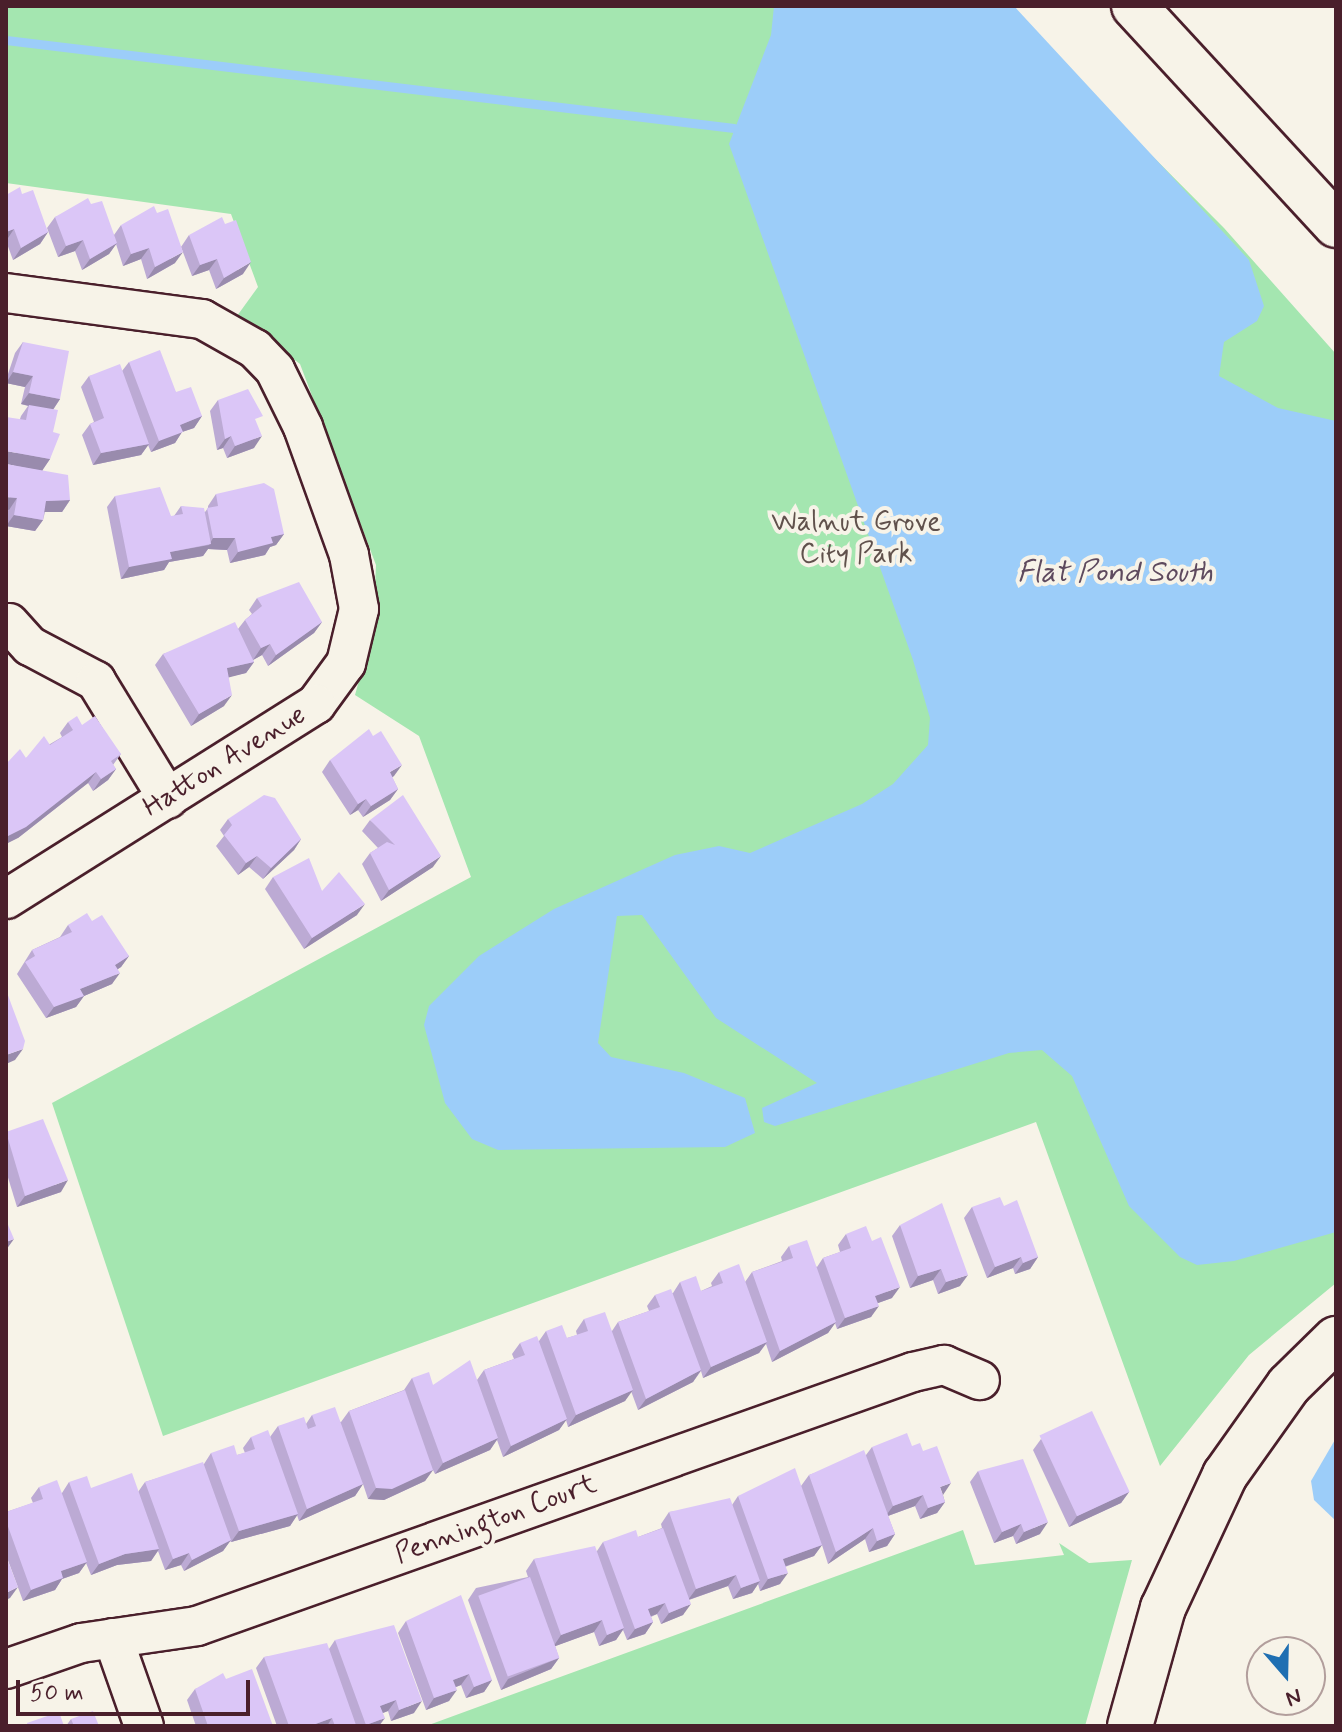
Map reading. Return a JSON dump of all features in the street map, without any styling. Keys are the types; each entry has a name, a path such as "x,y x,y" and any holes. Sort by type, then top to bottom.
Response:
{"main road":[{"path":"1134,6 1336,225"},
{"path":"1130,1726 1163,1608 1225,1475 1289,1385 1336,1339"}],"street":[{"name":"Hatton Avenue","path":"6,293 202,319 228,330 275,370 320,476 359,609 346,663 333,686 290,725 6,899"},
{"path":"9,623 30,646 96,681 168,799"},
{"name":"Pennington Court","path":"6,1669 113,1638 197,1626 913,1372 944,1365 980,1380"},
{"path":"113,1638 144,1726"}],"green space":[{"name":"Walnut Grove City Park","path":"6,6 1003,6 1224,228 1336,354 1336,1283 1249,1355 1160,1466 1036,1122 163,1436 52,1103 471,877 419,736 355,695 373,630 376,565 300,364 237,316 258,287 231,214 6,183"},
{"path":"963,1530 975,1565 1064,1555 1059,1543 1089,1563 1132,1560 1085,1726 426,1726"}],"water":[{"name":"Flat Pond South","path":"774,6 1014,6 1249,260 1264,306 1257,321 1224,342 1219,376 1278,408 1336,421 1336,1232 1234,1261 1197,1265 1180,1257 1129,1206 1072,1076 1042,1050 1009,1053 775,1126 764,1122 762,1108 817,1083 716,1018 642,915 617,916 598,1043 611,1057 684,1073 745,1098 755,1133 725,1147 498,1150 472,1139 445,1103 424,1025 429,1006 479,956 554,909 675,855 719,846 750,853 862,804 893,784 928,745 930,718 913,660 729,144 771,35"},
{"path":"1336,1438 1336,1521 1314,1500 1311,1481"}],"building":[{"path":"20,187 22,194 33,190 48,232 21,248 14,229 6,232 6,195"},
{"path":"88,198 91,204 102,201 117,243 90,259 83,240 66,246 55,217"},
{"path":"154,206 157,213 168,209 183,252 155,267 149,248 131,254 121,225"},
{"path":"222,217 225,224 236,220 251,262 224,278 217,259 200,265 189,235"},
{"path":"23,342 69,351 60,399 29,393 33,376 13,372"},
{"path":"160,350 176,392 191,387 202,416 180,425 183,432 159,441 129,362"},
{"path":"120,364 149,444 101,453 90,424 104,418 89,376"},
{"path":"248,389 263,416 255,419 262,436 235,446 231,436 225,439 218,400"},
{"path":"29,405 58,410 53,432 60,434 50,459 6,451 6,417 26,420"},
{"path":"6,464 68,475 70,500 46,501 43,520 14,515 17,498 6,497"},
{"path":"264,483 274,489 284,534 271,537 273,543 238,552 235,538 213,538 207,508 218,506 216,494"},
{"path":"160,487 171,516 183,514 181,506 204,508 211,544 170,552 172,559 129,567 115,496"},
{"path":"299,582 322,622 276,655 270,644 261,648 245,620 262,606 257,598"},
{"path":"235,622 254,662 227,668 232,695 199,714 163,654"},
{"path":"77,716 82,725 95,716 121,754 111,761 116,769 101,779 96,772 26,827 6,837 6,764 20,749 26,758 44,736 50,745 73,730 68,722"},
{"path":"369,729 373,736 381,731 402,765 390,772 398,789 371,806 366,799 358,804 330,760"},
{"path":"264,795 275,798 301,839 271,868 257,856 246,863 224,835 232,825 228,819"},
{"path":"403,795 441,856 389,890 370,853 387,842 395,845 370,820"},
{"path":"309,858 322,891 339,872 365,904 312,938 273,877"},
{"path":"87,913 92,921 102,915 129,956 115,965 120,973 80,989 84,996 54,1007 25,962 35,956 32,950 72,932 68,925"},
{"path":"6,990 25,1041 23,1049 6,1055"},
{"path":"43,1119 68,1180 25,1196 6,1132"},
{"path":"1000,1197 1004,1206 1017,1200 1038,1257 1023,1263 1021,1257 995,1267 972,1207"},
{"path":"942,1203 968,1275 946,1282 941,1269 918,1276 900,1225"},
{"path":"6,1220 14,1239 6,1242"},
{"path":"866,1226 872,1241 881,1237 900,1287 875,1296 879,1306 845,1318 823,1258 851,1248 846,1234"},
{"path":"807,1240 836,1322 780,1351 752,1272 793,1258 789,1246"},
{"path":"739,1264 767,1342 711,1367 680,1282 696,1276 701,1291 723,1283 719,1272"},
{"path":"671,1289 701,1370 646,1399 618,1322 660,1307 655,1295"},
{"path":"605,1312 633,1390 576,1415 546,1331 562,1325 567,1338 588,1331 584,1319"},
{"path":"537,1336 567,1419 511,1446 484,1370 525,1355 520,1343"},
{"path":"470,1360 498,1438 443,1463 412,1378 429,1372 433,1385"},
{"path":"405,1390 433,1470 392,1489 376,1488 349,1411"},
{"path":"335,1407 363,1484 307,1509 278,1426 304,1417 308,1429 316,1426 312,1415"},
{"path":"1092,1411 1130,1492 1077,1516 1039,1436"},
{"path":"268,1430 298,1514 239,1531 211,1453 234,1445 237,1455 255,1449 251,1437"},
{"path":"907,1433 912,1446 920,1443 923,1451 937,1446 951,1483 940,1487 945,1502 928,1508 923,1495 893,1506 872,1447"},
{"path":"864,1450 895,1534 877,1541 873,1528 836,1552 809,1475"},
{"path":"1023,1459 1048,1522 1024,1532 1021,1524 1002,1532 978,1471"},
{"path":"203,1462 231,1540 192,1560 189,1553 173,1559 145,1482"},
{"path":"795,1468 822,1545 783,1559 788,1573 768,1579 738,1496"},
{"path":"132,1473 159,1549 125,1554 99,1564 69,1482 87,1476 91,1488"},
{"path":"57,1480 87,1562 61,1571 63,1578 31,1590 6,1521 6,1512 43,1499 39,1487"},
{"path":"730,1498 760,1581 741,1588 736,1575 696,1589 669,1512"},
{"path":"663,1528 691,1604 669,1613 665,1603 648,1609 653,1622 635,1629 603,1542 636,1530 638,1537"},
{"path":"595,1546 624,1628 607,1635 602,1620 561,1635 534,1559"},
{"path":"6,1556 18,1587 6,1593"},
{"path":"530,1577 559,1658 508,1677 478,1596"},
{"path":"461,1595 492,1680 474,1687 469,1674 453,1680 457,1690 434,1698 406,1621"},
{"path":"394,1625 422,1701 399,1710 396,1700 380,1706 385,1718 366,1725 335,1640"},
{"path":"327,1643 356,1725 335,1726 332,1718 310,1726 289,1726 264,1657"},
{"path":"252,1669 273,1726 208,1726 195,1689 223,1673 226,1679"},
{"path":"93,1711 99,1726 74,1726 71,1719"},
{"path":"59,1712 64,1726 28,1726 27,1723"}],"waterway":[{"path":"6,40 734,128"}]}
